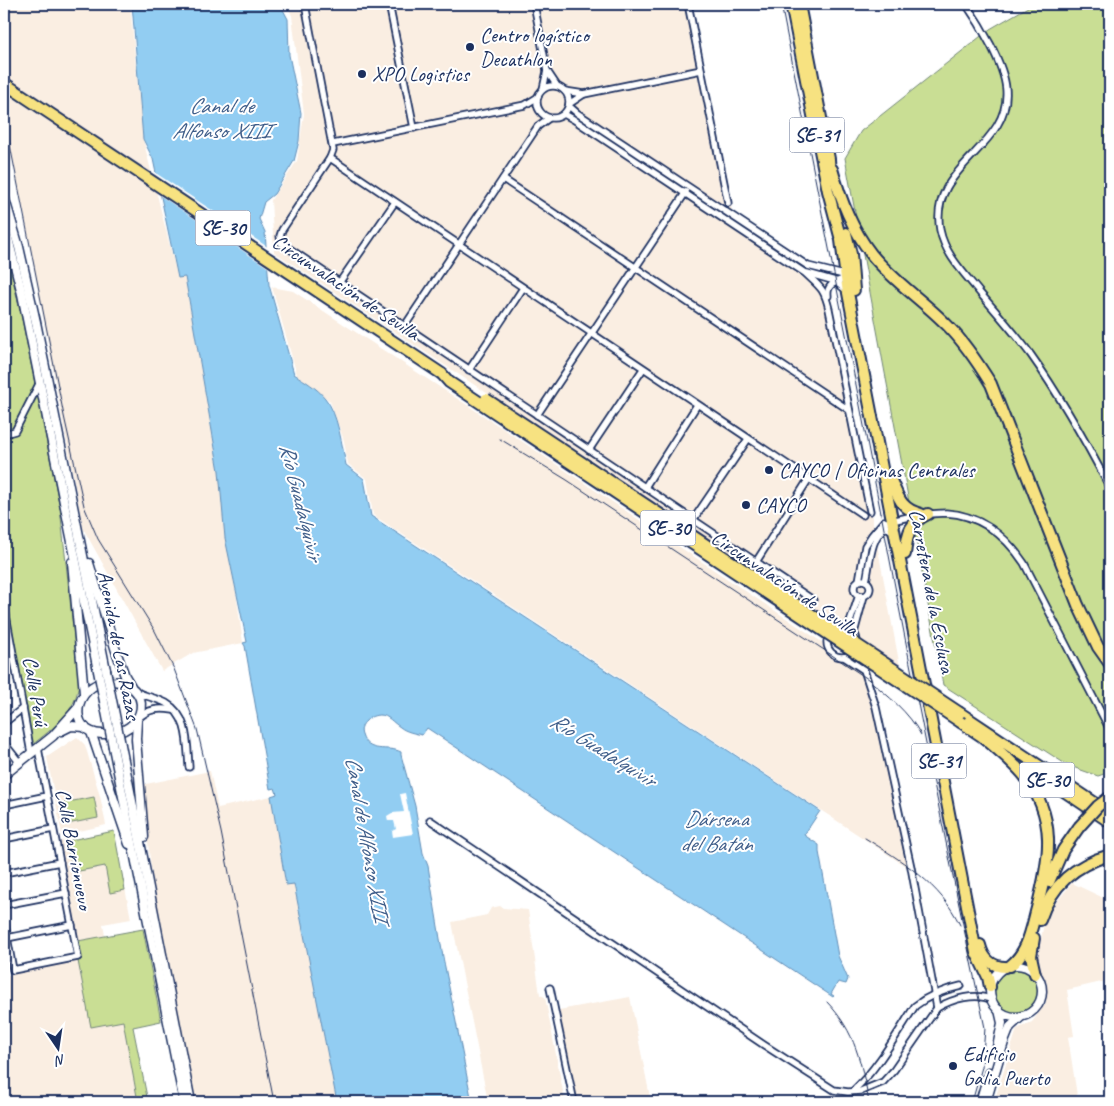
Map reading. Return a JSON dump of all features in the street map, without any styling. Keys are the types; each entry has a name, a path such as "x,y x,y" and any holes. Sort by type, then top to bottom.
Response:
{"highway":[{"name":"Carretera de la Esclusa","path":"791,4 828,191 842,240 890,478 894,523 976,952 988,977 990,987"},
{"name":"Carretera de la Esclusa","path":"799,4 829,159 834,199 848,241 848,272"},
{"name":"Circunvalación de Sevilla","path":"4,83 442,374 449,382 505,420 1110,813"},
{"path":"829,159 845,209 860,239 890,275 960,338 976,359 991,384 1078,605 1098,647 1110,664"},
{"name":"SE-31","path":"848,272 848,293 894,523"},
{"path":"890,478 904,506 913,512 924,514"},
{"path":"905,554 910,529 924,514"},
{"name":"Carretera de la Esclusa","path":"894,523 905,554 981,949 987,960 993,965 1007,966"},
{"name":"Circunvalación de Sevilla","path":"961,718 984,738 1110,822"},
{"path":"984,738 1022,773 1040,801 1049,837 1048,860 1040,911 1026,947 1018,959 1007,966"},
{"path":"1035,974 1031,956 1032,943 1045,893 1055,867 1063,850 1079,827 1098,806 1110,797"},
{"path":"1040,911 1064,879 1078,868 1110,855"}],"main road":[{"name":"Avenida de Las Razas","path":"4,196 20,247 102,671 191,1102"},
{"name":"Avenida de Las Razas","path":"4,222 22,294 72,520"},
{"path":"72,520 125,676 134,689 141,705 137,721 136,739 144,877"},
{"path":"52,736 78,708 84,693 72,520"},
{"path":"84,693 95,685 105,682 122,683 134,689"},
{"path":"78,708 80,721 88,730 144,877"},
{"path":"4,775 52,736 67,727 111,734 129,728 137,721"},
{"name":"Avenida de Las Razas","path":"144,877 184,1102"},
{"path":"980,1102 1002,1023 999,1010 992,1000 990,987 995,976 1007,966 1022,966 1035,974 1040,983 1040,998 1032,1011 1012,1016 999,1010"},
{"path":"988,1102 995,1070 1010,1027 1022,1015"}],"street":[{"path":"305,4 333,150 330,158 280,236 280,244 813,600"},
{"path":"389,4 414,128"},
{"path":"333,144 525,105 538,97 543,89 547,71 534,4"},
{"path":"688,4 728,203"},
{"path":"966,4 1001,67 1006,82 1006,99 996,128 954,174 944,192 939,222 943,242 960,268 1043,372 1070,414 1110,488"},
{"path":"547,71 558,86 565,91 584,94 701,70"},
{"path":"543,89 558,86"},
{"path":"565,91 569,105 577,113 805,273 823,290 828,306 870,511"},
{"path":"404,327 538,126 549,118 564,114 569,105 584,94"},
{"path":"538,97 538,126"},
{"path":"525,105 539,110 549,118"},
{"path":"564,114 808,266 833,272 848,272"},
{"path":"330,158 808,480 863,515"},
{"path":"503,179 849,410"},
{"path":"537,415 687,191"},
{"path":"339,283 395,202"},
{"path":"833,272 842,269 848,272"},
{"path":"828,306 828,288 848,272"},
{"path":"805,273 835,281 843,286 848,293"},
{"path":"469,370 523,288"},
{"path":"589,450 643,369"},
{"path":"4,434 15,431 40,382"},
{"path":"645,487 697,405"},
{"path":"693,520 748,439"},
{"path":"756,562 808,480"},
{"path":"862,595 869,593 870,588 866,581 874,544 879,534 886,527 924,514 946,513 972,518 985,524 1008,541 1020,558 1110,730"},
{"path":"862,595 854,589 859,581 865,546 872,535 894,523"},
{"path":"859,581 866,581"},
{"path":"848,628 862,595"},
{"path":"854,633 862,595"},
{"name":"Calle Perú","path":"4,607 23,708 34,750"},
{"path":"844,657 852,653 856,646 856,637 848,628 838,627 829,634 827,639 828,649 835,655 844,657 864,670 876,706 911,866 937,1008"},
{"path":"134,689 141,694 166,702 176,710 181,717 186,732 190,767"},
{"path":"4,723 23,708"},
{"path":"137,721 148,712 156,709 176,710"},
{"path":"4,743 19,762"},
{"name":"Calle Barrionuevo","path":"6,948 13,970 78,957 47,796 34,750"},
{"path":"4,805 47,796"},
{"path":"430,820 827,1086 840,1092 866,1090 889,1077 937,1008 948,1002 978,996 985,996 992,1000"},
{"path":"4,839 53,829"},
{"path":"4,873 60,862"},
{"path":"4,905 66,893"},
{"path":"4,920 7,938 6,948"},
{"path":"7,938 72,925"},
{"path":"853,1091 865,1080 915,1006 934,994 961,986"},
{"path":"550,988 574,1102"}],"shaded area":[{"path":"4,4 130,4 143,139 178,278 185,278 219,471 243,643 193,653 162,671 83,528 4,119"},
{"path":"287,4 690,4 734,221 829,287 900,667 274,252 271,200 297,161 304,114 292,16"},
{"path":"272,287 293,291 499,426 862,669 874,705 908,864 907,867 373,515 367,479 348,464 344,441 330,401 297,375"},
{"path":"77,737 85,745 100,796 106,825 62,835 47,757"},
{"path":"210,771 218,808 271,796 286,885 294,883 337,1102 195,1102 154,892 141,785"},
{"path":"114,831 131,919 103,924 105,936 78,941 59,842"},
{"path":"1072,883 1110,901 1110,980 1067,990 1074,1036 1068,1037 1078,1102 994,1102 1017,1029 1032,1022 1046,1003 1047,984 1036,962 1046,915"},
{"path":"500,906 503,908 528,910 540,995 545,997 565,1102 488,1102 452,922 487,915 491,908"},
{"path":"78,961 91,1027 123,1021 138,1102 4,1102 4,976"},
{"path":"630,997 651,1102 577,1102 559,1010"}],"green space":[{"path":"1033,4 1110,4 1110,772 1098,776 1067,765 943,685 845,158 861,131 990,29"},
{"path":"4,240 60,508 79,682 74,702 69,711 56,726 32,745 4,594"},
{"path":"94,797 98,818 67,824 63,803"},
{"path":"114,831 125,890 110,893 105,866 74,872 66,841"},
{"path":"143,929 161,1021 133,1027 148,1102 138,1102 123,1021 91,1027 78,961 81,960 78,941"},
{"path":"1012,969 1020,969 1032,975 1038,991 1032,1007 1020,1013 1012,1013 1000,1007 994,995 994,987 1000,975"}],"water":[{"name":"Canal de Alfonso XIII","path":"132,4 280,4 288,19 289,55 301,113 299,141 294,161 274,194 264,202 259,219 265,232 269,285 294,374 318,391 329,404 339,430 346,465 364,479 371,516 820,811 804,835 819,845 838,956 848,979 846,984 838,982 831,994 833,997 427,728 422,735 413,733 402,729 386,716 376,715 370,717 365,722 361,733 369,745 401,752 415,806 423,853 428,866 443,957 472,1102 337,1102 294,884 286,885 271,796 277,794 275,788 270,789 243,643 247,642 225,538 219,471 185,277 178,278 153,159 143,139"}],"pier":[{"path":"154,172 269,248 270,269 159,195"},
{"path":"405,793 413,834 393,837 392,831 396,829 394,821 388,821 387,816 392,813 404,812 400,794"}],"railway":[{"path":"781,4 945,839 985,1028 982,1067 972,1102"},
{"path":"4,115 64,416 84,506 98,539 155,631 174,669 197,729 221,832 274,1102"},
{"path":"500,439 567,480 868,679 904,712 921,735"},
{"path":"865,838 919,875 942,897 960,925"},
{"path":"827,1002 837,1013 851,1037 860,1061 869,1102"}],"place":[{"name":"Centro logístico Decathlon","path":"470,47"},
{"name":"XPO Logistics","path":"362,74"},
{"name":"CAYCO | Oficinas Centrales","path":"769,470"},
{"name":"CAYCO","path":"746,505"},
{"name":"Edificio Galia Puerto","path":"953,1066"}],"water label":[{"name":"Río Guadalquivir","path":"301,502"},
{"name":"Río Guadalquivir","path":"603,750"},
{"name":"Dársena del Batán","path":"716,832"}]}
